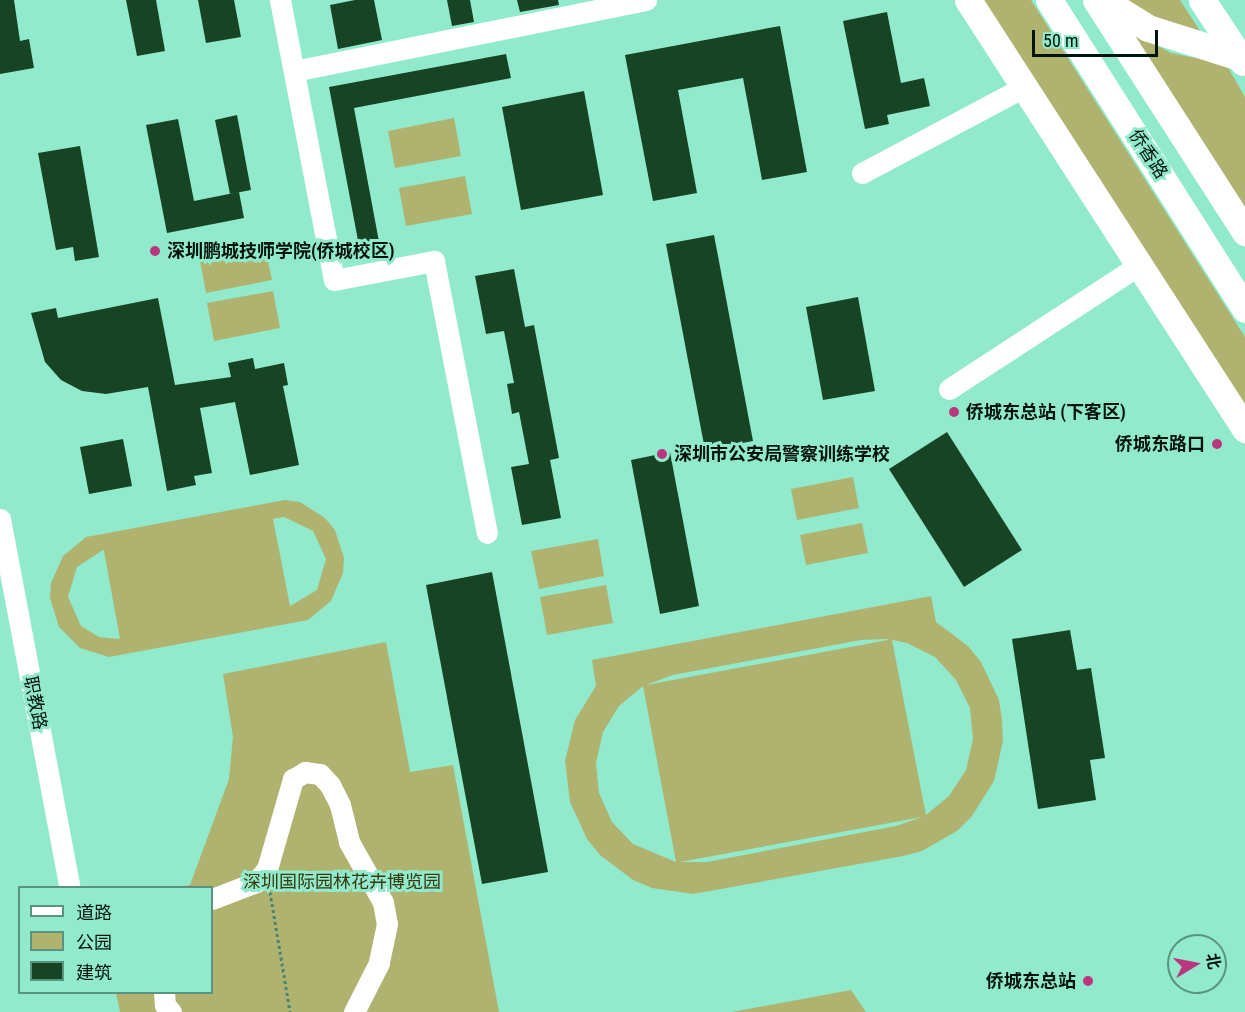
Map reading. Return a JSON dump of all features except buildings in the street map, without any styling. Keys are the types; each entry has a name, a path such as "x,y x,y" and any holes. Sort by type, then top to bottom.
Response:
{"main road":[{"path":"968,0 1245,429"},
{"name":"侨香路","path":"1049,0 1245,309"},
{"path":"1095,0 1245,232"},
{"path":"1103,0 1148,28 1242,61"},
{"path":"1202,0 1242,61"}],"street":[{"path":"280,0 334,280 434,261 487,533"},
{"path":"294,71 646,0"},
{"path":"862,173 1024,87"},
{"path":"949,389 1139,265"},
{"name":"职教路","path":"0,519 70,886"},
{"path":"213,899 256,882 267,869 293,779 305,772 320,774 330,785 340,805 349,842 383,902 387,924 379,963 354,1012"},
{"path":"164,994 165,1005 171,1012"}],"path":[{"path":"267,869 290,1012"}],"green space":[{"path":"977,0 1031,0 1245,337 1245,423"},
{"path":"1123,0 1180,0 1200,31 1150,18"},
{"path":"1127,29 1171,53 1226,64 1245,97 1245,215"},
{"path":"454,118 461,156 395,168 388,131"},
{"path":"465,176 472,214 406,226 399,188"},
{"path":"264,243 272,280 206,293 199,255"},
{"path":"273,291 280,328 214,341 207,303"},
{"path":"853,477 859,508 797,520 791,489"},
{"path":"285,500 300,502 325,518 335,530 344,558 343,573 331,601 308,620 109,657 80,648 59,627 50,598 51,583 63,556 86,537","holes":["284,517 313,531 326,559 317,590 290,606 273,519","104,551 120,639 99,637 81,626 68,597 77,567"]},
{"path":"862,523 868,553 806,565 800,535"},
{"path":"598,539 604,576 539,589 531,551"},
{"path":"606,585 613,623 547,635 540,597"},
{"path":"931,596 936,622 968,646 981,662 999,700 1003,741 994,781 972,816 957,831 922,851 693,894 652,888 633,880 600,855 587,839 570,802 565,761 575,720 596,686 592,660","holes":["889,639 646,685 673,675 861,640","892,640 907,643 935,657 956,680 970,708 973,739 966,770 949,796 926,815","643,686 676,862 633,844 612,822 599,793 596,763 603,732 619,706","922,817 896,826 707,862 680,862"]},
{"name":"深圳国际园林花卉博览园","path":"386,642 410,772 453,765 499,1012 120,1012 116,994 213,994 213,886 184,886 190,885 229,779 233,737 223,674"},
{"path":"851,990 866,1012 732,1012"}],"place":[{"name":"深圳鹏城技师学院(侨城校区)","path":"155,251"},
{"name":"侨城东总站 (下客区)","path":"954,412"},
{"name":"侨城东路口","path":"1217,444"},
{"name":"深圳市公安局警察训练学校","path":"662,454"},
{"name":"侨城东总站","path":"1088,981"}]}
